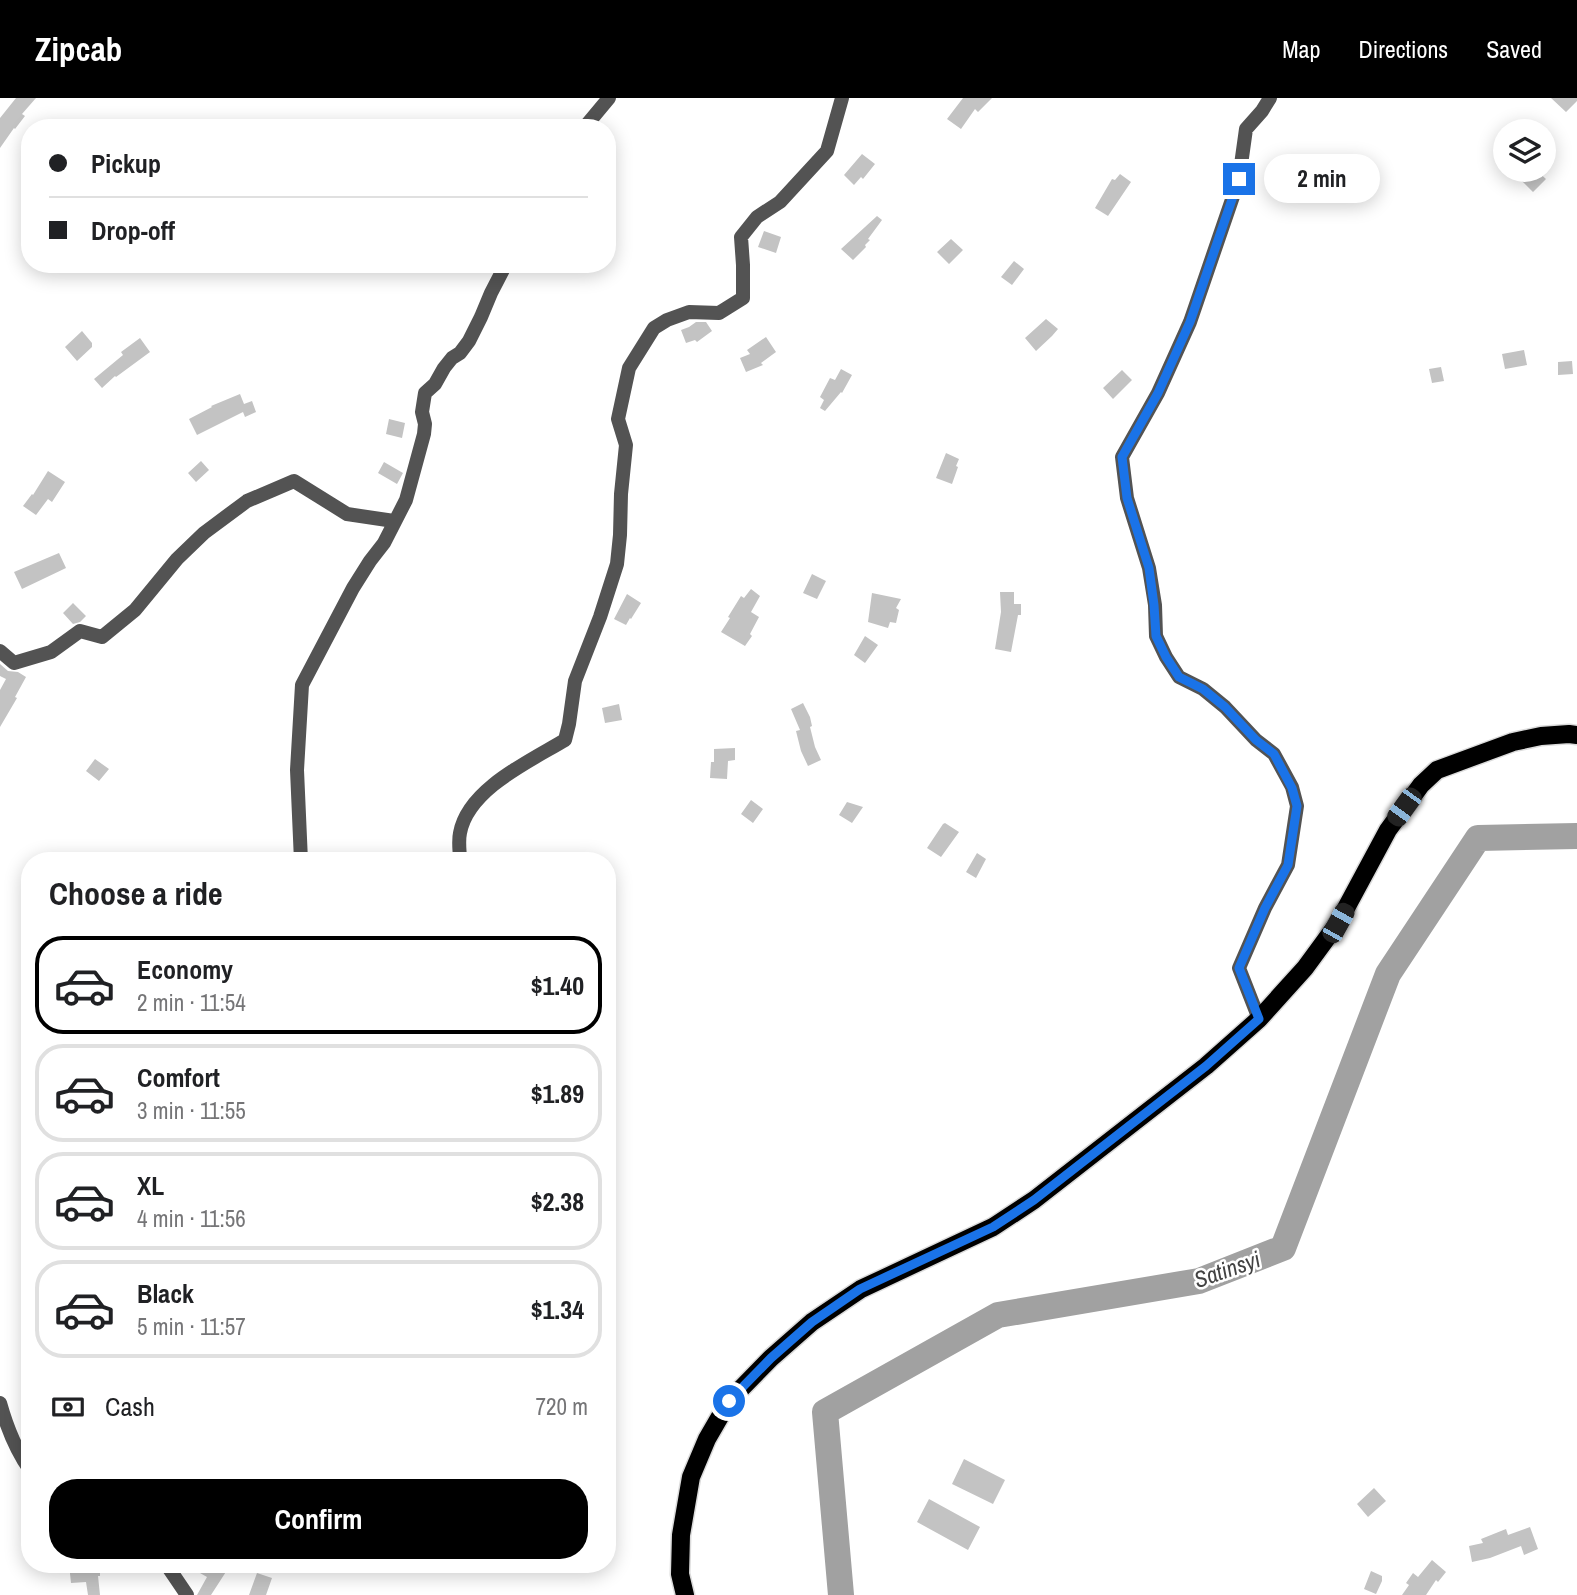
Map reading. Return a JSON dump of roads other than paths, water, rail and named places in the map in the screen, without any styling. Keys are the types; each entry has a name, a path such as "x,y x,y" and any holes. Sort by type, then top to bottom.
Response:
{"main road":[{"path":"685,1595 680,1574 681,1535 691,1476 707,1439 729,1401 771,1358 812,1322 860,1289 993,1227 1034,1200 1206,1066 1259,1019 1305,968 1338,923 1388,830 1421,785 1437,770 1513,742 1541,736 1577,735"}],"street":[{"path":"592,119 609,98"},
{"path":"460,852 459,834 468,810 498,781 565,740 575,681 617,564 626,444 618,419 629,368 654,328 667,320 689,312 719,313 743,298 741,237 757,217 780,202 827,151 842,98"},
{"path":"1259,1019 1239,968 1265,908 1288,865 1297,806 1292,788 1274,754 1203,689 1179,677 1166,657 1156,636 1149,568 1127,498 1122,457 1158,393 1190,322 1239,179 1246,129 1270,98"},
{"path":"301,852 297,770 302,685 353,588 384,543 406,500 424,433 422,412 425,393 469,341 501,273"},
{"path":"0,651 14,663 51,652 80,631 102,637 135,610 177,559 204,533 247,501 293,481 347,514 394,521"},
{"path":"0,1403 6,1425 21,1458"},
{"path":"172,1573 187,1595"}],"waterway":[{"name":"Satinsyi","path":"841,1595 825,1412 998,1315 1199,1281 1283,1248 1388,974 1478,838 1577,836"}]}
